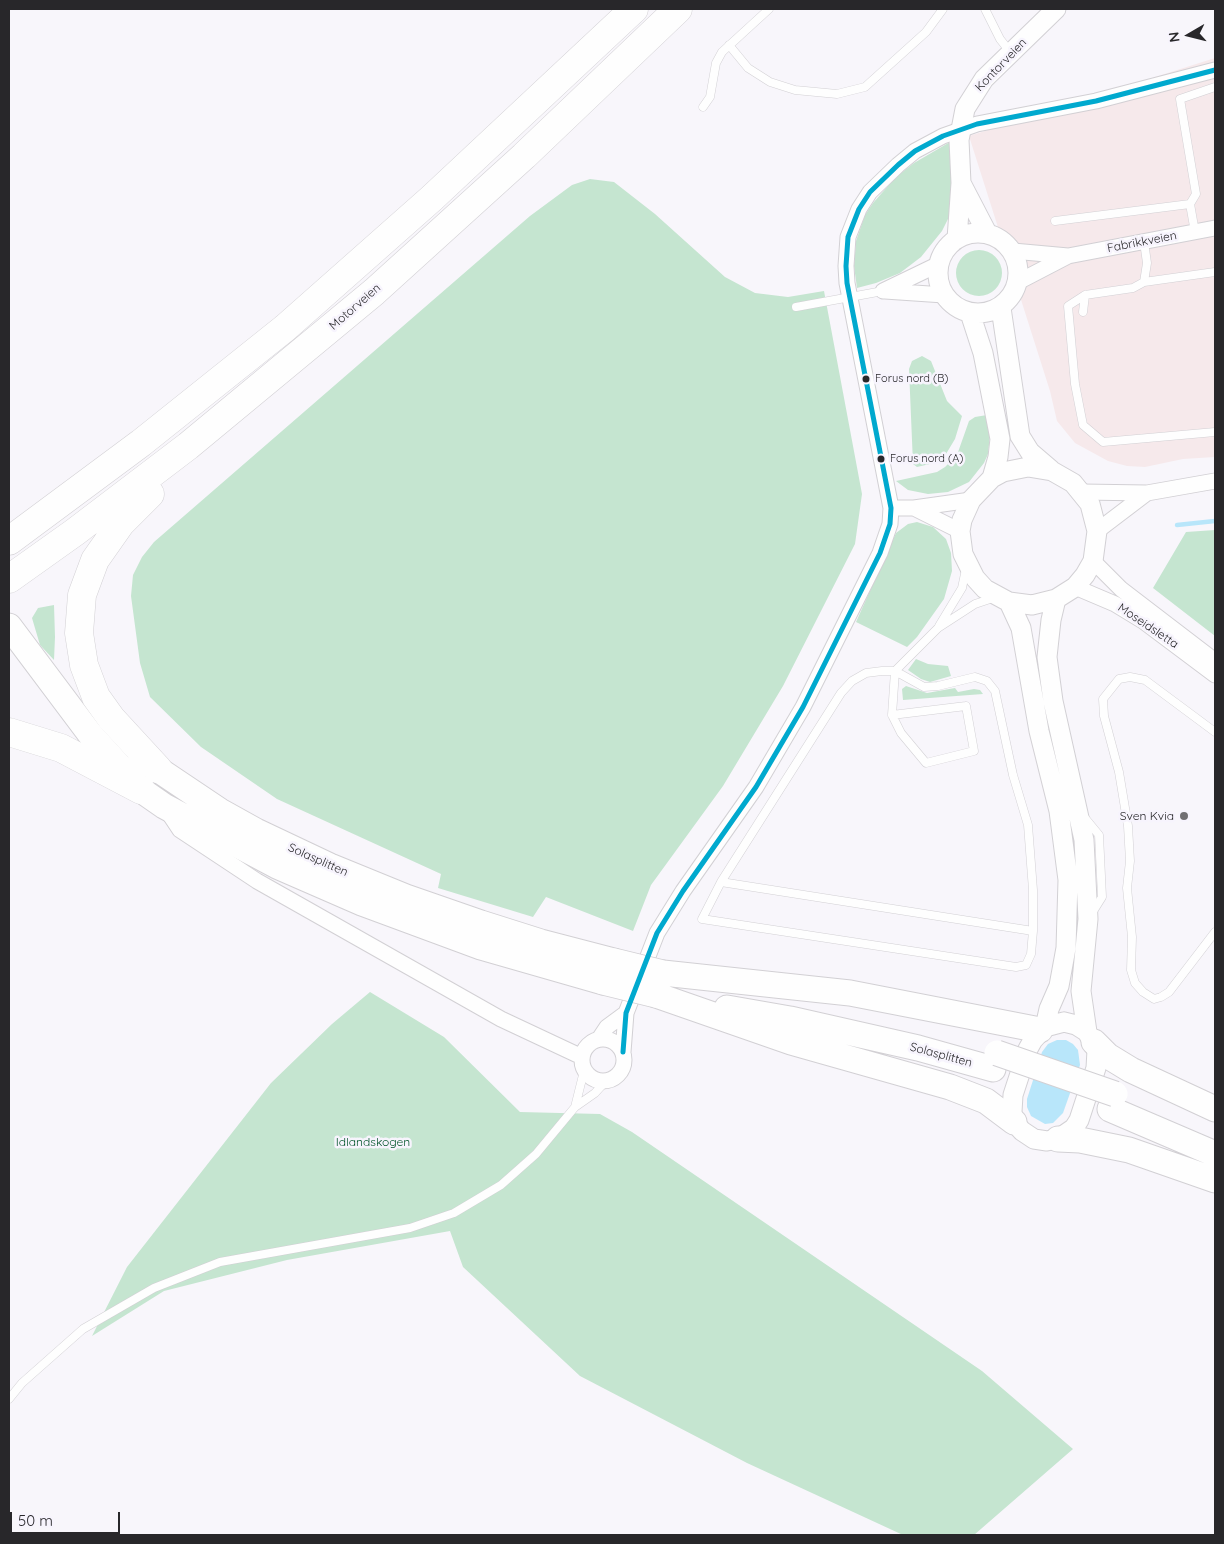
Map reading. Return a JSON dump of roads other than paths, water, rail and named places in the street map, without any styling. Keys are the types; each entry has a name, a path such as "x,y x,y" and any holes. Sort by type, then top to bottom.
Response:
{"highway":[{"path":"9,541 142,443 285,328 439,192 634,9"},
{"name":"Motorveien","path":"9,579 111,506 188,446 295,358 444,229 678,9"},
{"path":"158,769 110,718 96,697 84,665 79,632 79,612 88,578 102,548 121,523 147,498 188,446"},
{"name":"Solasplitten","path":"13,632 90,734 142,790 164,806 236,846 316,884 439,932 532,963 603,982 660,984 919,1032 995,1061 1215,1137"},
{"name":"Solasplitten","path":"56,689 120,744 200,798 256,831 339,870 406,897 541,942 614,960 660,984"},
{"path":"9,732 61,748 142,790"},
{"path":"660,984 850,993 1043,1029"},
{"path":"660,984 791,1042 956,1089 986,1101 1014,1122"},
{"path":"1090,1037 1108,1056 1131,1070 1178,1090 1215,1109"},
{"name":"Solasplitten","path":"1112,1102 1215,1154"},
{"path":"1058,1139 1080,1140 1129,1150 1215,1180"}],"street":[{"name":"Kontorveien","path":"957,238 961,183 959,166 960,129 970,98 984,79 1056,9"},
{"path":"164,806 180,830 257,882 583,1064 593,1080 605,1082 619,1074 624,1060 626,1013 657,934 669,913 756,787 826,665 880,553 890,524 891,508 850,297 846,266 848,237 853,221 870,192 915,151 960,129 1096,101 1215,70"},
{"path":"961,183 987,233"},
{"name":"Fabrikkveien","path":"1013,251 1068,256 1215,228"},
{"path":"972,233 987,233 1002,240 1013,251 1019,266 1018,282 1012,296 1001,308 986,314 970,313 955,307 944,295 938,280 938,264 945,249 957,238 972,233"},
{"name":"Fabrikkveien","path":"1018,282 1068,256"},
{"path":"883,290 938,264"},
{"path":"883,290 944,295"},
{"path":"1001,308 1020,436 1030,452 1052,471 1073,483 1082,492 1090,504 1097,530 1093,562 1075,587 1056,599 1032,604 1003,599"},
{"path":"970,313 983,353 1000,439 998,457 992,478"},
{"path":"1052,471 1028,467 1003,472 992,478 971,500 962,520 960,531 962,549 967,566 980,583 1003,599 1021,628 1028,658 1039,731 1059,811 1068,880 1064,970 1043,1029 1028,1049 1013,1095 1012,1112 1014,1122 1022,1132 1034,1139 1047,1141 1058,1139 1074,1128 1079,1120 1096,1068 1096,1050 1090,1037 1080,991 1085,966 1088,919 1084,840 1080,811 1049,677 1048,638 1056,599"},
{"path":"1082,492 1146,493 1215,481"},
{"path":"1097,530 1146,493"},
{"path":"891,508 914,508 971,500"},
{"path":"914,508 960,531"},
{"name":"Moseidsletta","path":"1093,562 1121,590 1215,661"},
{"name":"Moseidsletta","path":"1075,587 1116,604 1215,675"},
{"path":"1085,966 1089,1003 1104,1036 1116,1049 1178,1090"},
{"path":"583,1064 588,1045 599,1039 607,1027 626,1013"},
{"path":"1043,1029 1064,1022 1076,1025 1090,1037"},
{"path":"599,1039 616,1043 623,1052"}],"lane":[{"path":"703,107 713,90 716,63 729,44 769,9"},
{"path":"729,44 748,68 770,82 795,90 837,94 866,87 926,32 943,9"},
{"path":"985,9 1000,39 1011,53"},
{"path":"1195,232 1190,204 1196,194 1180,98 1215,87"},
{"path":"1055,221 1190,204"},
{"path":"1144,242 1147,263 1144,282"},
{"path":"1215,272 1144,282 1133,288 1085,295 1068,306 1076,384 1083,425 1103,442 1215,432"},
{"path":"796,307 883,290"},
{"path":"1083,312 1085,295"},
{"path":"938,628 962,588 967,566"},
{"path":"892,715 966,706 974,751 926,763 901,733 892,715 895,671 938,628 975,604 1003,599"},
{"path":"895,671 924,687 938,686 976,677 987,682 995,692 1013,775 1028,825 1033,890 1033,930 1031,954 1026,966 1016,967 702,919 721,882 841,693 852,681 866,673 895,671"},
{"path":"1215,732 1145,680 1130,677 1119,679 1103,699 1104,716 1119,772 1128,826 1130,861 1127,888 1132,937 1130,970 1135,983 1143,992 1154,999 1169,992 1215,932"},
{"path":"721,882 1033,930"},
{"path":"575,1107 583,1064"},
{"path":"9,1399 22,1383 83,1329 154,1288 220,1262 410,1228 454,1213 501,1185 536,1154 575,1107 595,1093 605,1082"}],"water":[{"path":"1057,1040 1066,1040 1073,1044 1078,1050 1080,1065 1063,1113 1053,1123 1045,1124 1031,1116 1027,1107 1027,1099 1042,1052 1048,1044"}],"waterway":[{"path":"1177,525 1215,521"}],"place":[{"name":"Forus nord (B)","path":"866,379"},
{"name":"Forus nord (A)","path":"881,459"},
{"name":"Sven Kvia","path":"1184,816"}],"park label":[{"name":"Idlandskogen","path":"373,1142"}]}
